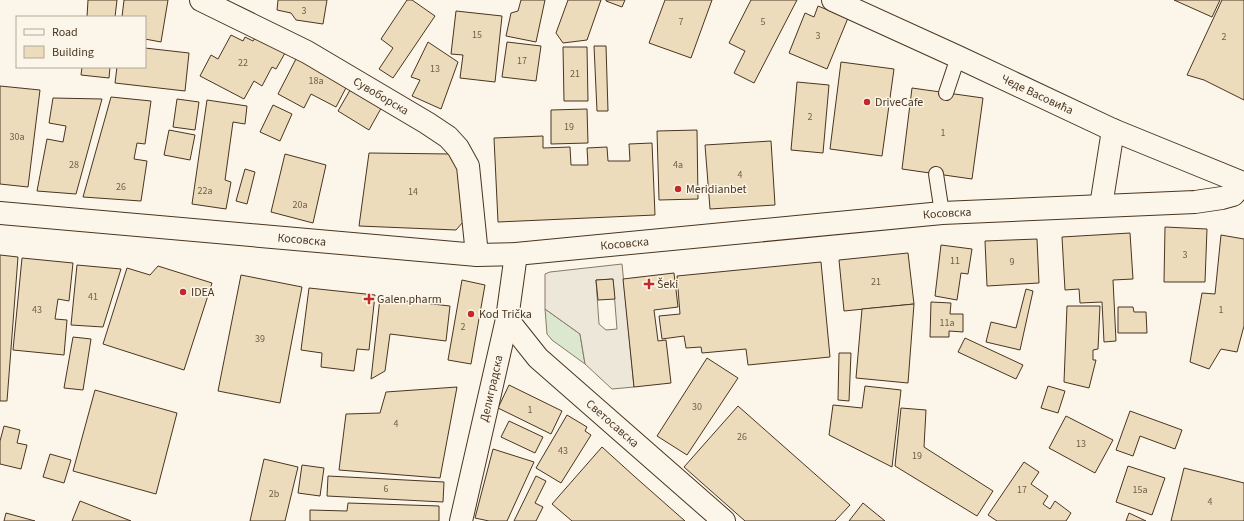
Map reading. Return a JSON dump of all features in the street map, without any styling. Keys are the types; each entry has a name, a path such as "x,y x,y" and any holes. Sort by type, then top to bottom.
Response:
{"street":[{"name":"Сувоборска","path":"201,0 307,52 448,137 458,148 468,166 476,255"},
{"name":"Чеде Васовића","path":"833,0 1113,130 1244,183"},
{"path":"1101,206 1113,130"},
{"name":"Косовска","path":"0,213 476,255 516,254 942,213 1195,202 1233,195 1244,183"},
{"name":"Делиградска","path":"461,521 506,319 516,254"},
{"name":"Светосавска","path":"506,319 538,358 724,521"}],"lane":[{"path":"946,93 958,57"},
{"path":"936,174 942,213"}],"green space":[{"path":"545,309 580,334 585,364 552,340 547,334"}],"shaded area":[{"path":"622,264 634,387 612,389 585,364 580,334 545,309 545,274 550,272","holes":["613,279 617,329 606,330 599,324 596,280"]}],"building":[{"path":"88,0 117,0 115,16 87,16"},
{"path":"124,0 168,0 161,42 146,39 146,16 122,16"},
{"path":"278,0 327,0 323,24 296,20 291,13 277,10"},
{"path":"407,0 412,0 435,16 393,78 379,69 393,48 381,39"},
{"path":"521,0 545,0 536,42 506,36 511,13 518,11"},
{"path":"568,0 601,0 587,40 563,43 556,33"},
{"path":"606,0 625,0 622,7"},
{"path":"665,0 712,0 691,58 649,43"},
{"path":"751,0 797,0 754,83 734,73 745,51 729,43"},
{"path":"1174,0 1220,0 1212,17"},
{"path":"1222,0 1244,0 1244,100 1204,80 1187,75"},
{"path":"818,6 848,18 827,69 789,53 805,13 814,17"},
{"path":"456,11 502,16 495,82 460,78 463,55 451,54"},
{"path":"231,35 243,41 245,37 253,41 255,38 285,53 276,69 272,67 262,86 254,81 244,99 200,76 211,55 218,59"},
{"path":"428,42 458,62 441,109 412,96 420,80 411,77"},
{"path":"507,42 541,46 536,81 502,77"},
{"path":"594,46 606,46 608,111 597,111"},
{"path":"563,47 587,47 588,101 564,101"},
{"path":"146,48 189,53 185,91 115,83 117,68 146,68"},
{"path":"297,57 348,84 336,107 311,94 304,108 278,94"},
{"path":"841,62 894,69 882,156 830,149"},
{"path":"82,68 110,68 109,78 81,75"},
{"path":"797,82 829,85 823,153 791,150"},
{"path":"353,85 384,103 369,130 338,111"},
{"path":"0,86 40,90 28,187 0,184"},
{"path":"912,88 983,98 972,179 902,169"},
{"path":"111,97 151,101 145,144 137,143 134,159 147,161 141,201 83,197"},
{"path":"53,98 102,99 76,194 37,191 47,139 63,142 66,126 49,123"},
{"path":"177,99 199,102 195,130 173,127"},
{"path":"207,100 247,106 245,124 233,122 225,180 231,182 226,209 192,204"},
{"path":"273,105 292,114 280,141 260,132"},
{"path":"587,109 588,143 551,144 551,110"},
{"path":"169,130 195,135 190,160 164,155"},
{"path":"697,130 698,199 659,200 657,131"},
{"path":"543,136 543,148 570,147 571,165 588,165 587,148 607,147 608,161 630,161 629,144 652,143 655,215 498,222 494,138"},
{"path":"771,141 775,205 710,209 705,145"},
{"path":"369,153 451,154 459,162 463,222 456,230 359,226"},
{"path":"285,154 326,165 313,223 271,212"},
{"path":"245,169 255,172 247,204 236,201"},
{"path":"1165,227 1207,229 1205,282 1164,282"},
{"path":"1130,233 1133,279 1113,280 1116,341 1104,342 1102,302 1080,303 1079,289 1065,290 1062,237"},
{"path":"1221,235 1244,239 1244,326 1237,352 1221,349 1209,369 1190,362 1202,293 1215,294"},
{"path":"1037,239 1039,283 987,286 985,241"},
{"path":"941,245 972,249 968,274 961,273 957,300 935,296"},
{"path":"908,253 914,304 844,311 839,260"},
{"path":"0,255 18,257 7,401 0,401"},
{"path":"22,258 73,263 69,301 58,299 55,319 67,320 64,355 13,350"},
{"path":"821,262 830,357 748,365 746,349 702,353 701,347 686,348 684,336 662,339 659,316 680,314 677,276"},
{"path":"77,265 121,269 103,327 71,325"},
{"path":"158,266 212,283 184,370 103,344 127,268 150,275"},
{"path":"674,273 678,307 654,310 658,341 666,340 671,383 634,387 623,279"},
{"path":"241,275 302,287 280,403 218,391"},
{"path":"613,279 615,299 598,300 596,280"},
{"path":"462,280 485,285 471,364 448,360"},
{"path":"309,288 375,295 369,350 357,349 354,371 321,367 322,353 301,350"},
{"path":"1026,289 1033,291 1020,350 986,342 991,322 1016,328"},
{"path":"380,298 450,306 446,341 390,334 385,371 371,379"},
{"path":"931,302 951,303 950,314 963,314 963,332 949,331 949,337 930,337"},
{"path":"914,304 908,383 856,378 862,309"},
{"path":"1067,306 1100,306 1098,349 1093,350 1093,360 1096,360 1089,388 1064,382"},
{"path":"1118,307 1133,307 1134,312 1146,312 1147,333 1118,333"},
{"path":"73,337 91,339 83,390 64,388"},
{"path":"965,338 1023,365 1016,379 958,352"},
{"path":"839,353 851,353 849,401 838,400"},
{"path":"707,358 738,378 687,455 657,436"},
{"path":"509,385 562,411 551,434 498,408"},
{"path":"865,386 901,390 892,467 829,435 833,405 862,408"},
{"path":"1048,386 1065,391 1058,413 1041,408"},
{"path":"457,387 440,478 339,470 346,414 380,413 386,392"},
{"path":"95,390 177,413 156,494 73,471"},
{"path":"738,406 850,505 835,521 745,521 684,467"},
{"path":"901,408 926,410 924,447 993,491 977,516 895,466"},
{"path":"1130,411 1182,430 1175,449 1140,436 1133,456 1116,450"},
{"path":"567,415 587,427 585,431 591,435 561,483 536,468"},
{"path":"1066,416 1113,440 1095,473 1049,448"},
{"path":"509,421 543,437 535,453 501,437"},
{"path":"4,426 20,430 17,443 27,445 21,469 0,464 0,441"},
{"path":"602,447 685,521 572,521 552,504"},
{"path":"493,449 534,462 507,521 489,521 475,518"},
{"path":"50,454 71,460 64,483 43,477"},
{"path":"264,459 298,467 285,521 250,521"},
{"path":"1024,462 1039,472 1031,484 1048,496 1043,504 1050,509 1055,501 1071,513 1066,521 997,521 988,515"},
{"path":"302,465 324,468 320,496 298,493"},
{"path":"1128,466 1165,478 1152,515 1116,502"},
{"path":"1184,468 1244,483 1244,521 1171,521"},
{"path":"328,476 444,482 443,502 327,496"},
{"path":"536,476 546,481 535,503 543,507 536,521 514,521"},
{"path":"80,501 131,521 72,521"},
{"path":"348,503 439,506 439,521 310,521 310,510 347,511"},
{"path":"863,503 885,521 849,521"},
{"path":"6,513 35,521 4,521"},
{"path":"1129,513 1146,521 1126,521"}],"place":[{"name":"DriveCafe","path":"867,102"},
{"name":"Meridianbet","path":"678,189"},
{"name":"Šeki","path":"649,284"},
{"name":"IDEA","path":"183,292"},
{"name":"Galen pharm","path":"369,299"},
{"name":"Kod Trička","path":"471,314"}]}
